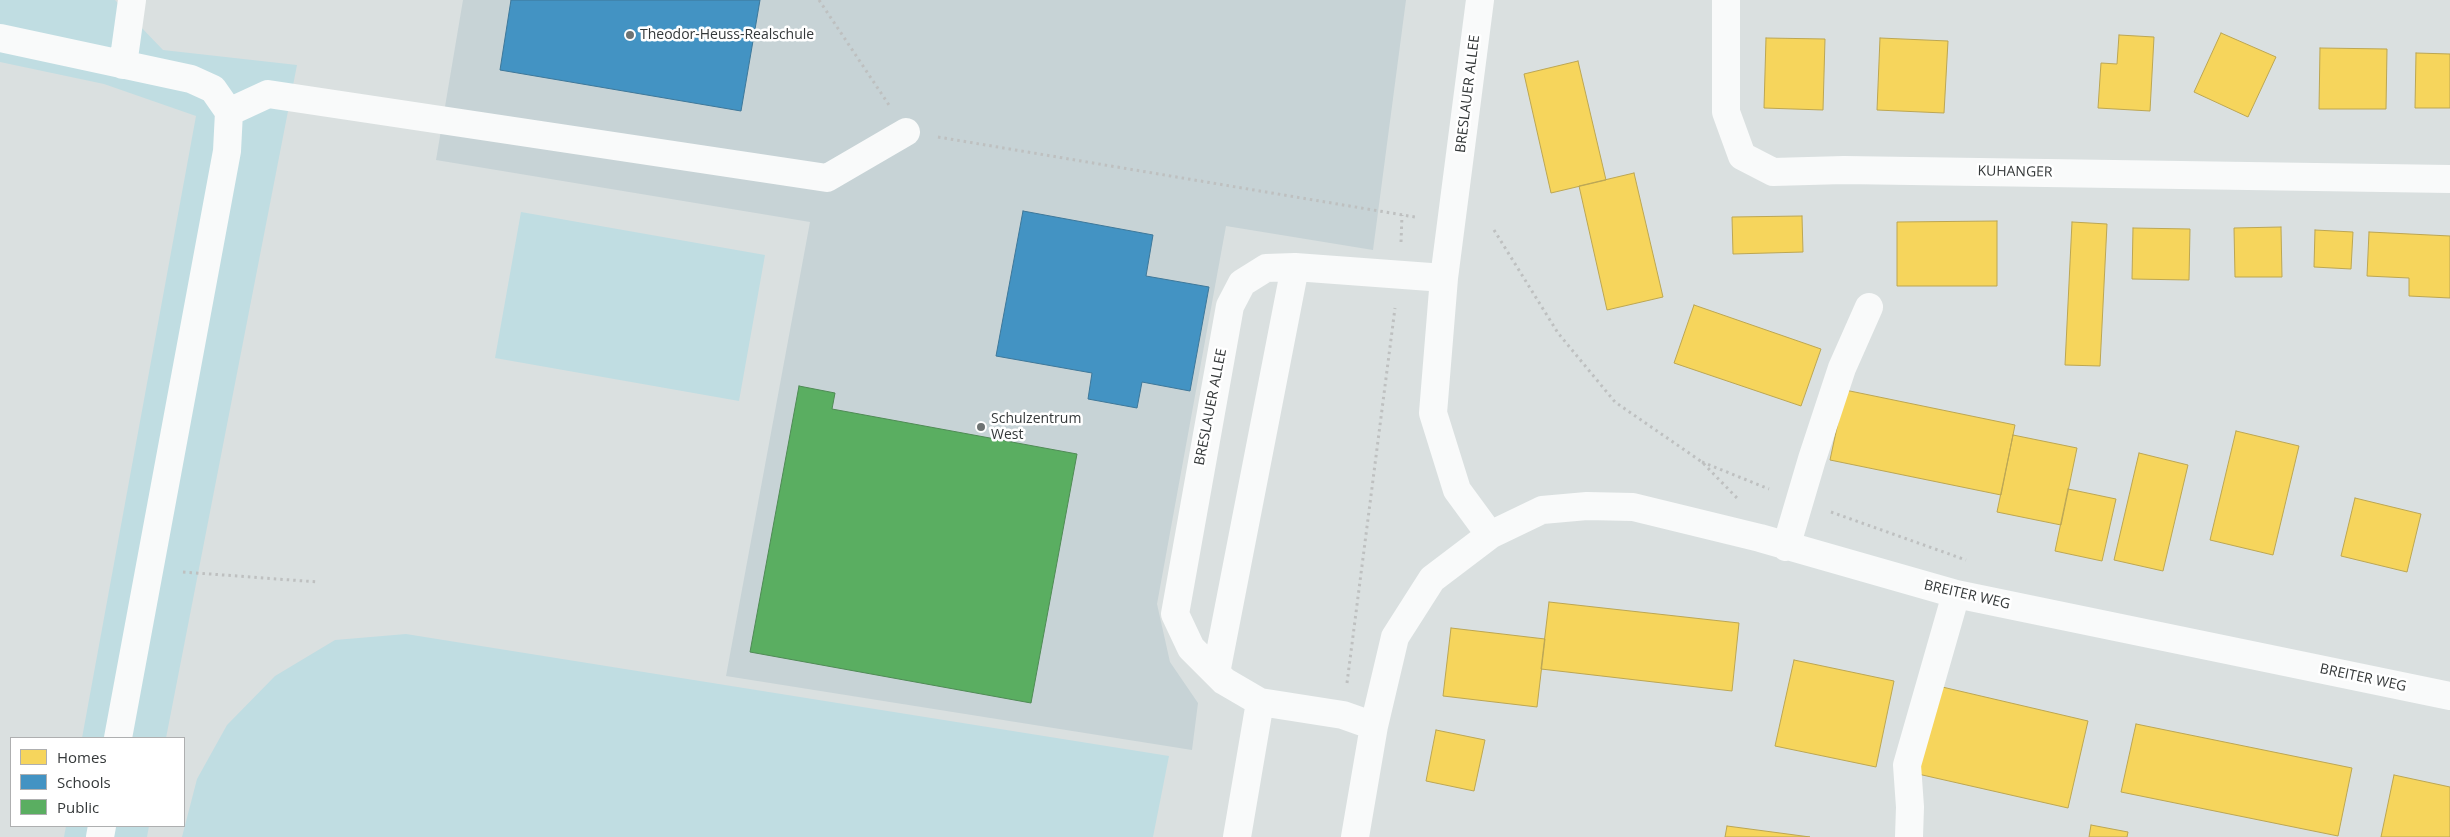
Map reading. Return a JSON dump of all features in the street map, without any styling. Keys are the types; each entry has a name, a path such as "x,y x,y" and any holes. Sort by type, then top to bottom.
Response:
{"street":[{"path":"123,65 132,0"},
{"name":"BRESLAUER ALLEE","path":"1480,0 1444,278 1433,414 1457,490 1490,535"},
{"name":"KUHANGER","path":"1726,0 1726,112 1742,156 1773,172 1844,170 2450,179"},
{"path":"0,38 191,79 213,89 229,112 227,151 118,737"},
{"path":"229,112 268,94 827,178 906,132"},
{"path":"1216,673 1295,267"},
{"name":"BRESLAUER ALLEE","path":"1374,726 1343,715 1260,702 1224,681 1191,648 1175,614 1230,306 1242,283 1266,268 1295,267 1400,273 1444,278"},
{"path":"1786,546 1842,368 1869,307"},
{"name":"BREITER WEG","path":"1490,535 1542,510 1587,506 1633,507 1760,538 1956,594 2450,696"},
{"path":"1354,837 1374,726 1395,637 1432,579 1490,535"},
{"path":"1909,837 1910,806 1907,765 1956,594"},
{"path":"1237,837 1260,702"}],"path":[{"path":"819,0 906,132 1415,217"},
{"path":"1494,230 1558,333 1615,402 1702,462 1737,498 1760,538"},
{"path":"1343,715 1400,273"},
{"path":"1702,462 1799,501 1969,561"},
{"path":"150,569 318,582"}],"shaded area":[{"path":"0,0 115,0 163,50 297,65 166,737 82,737 196,116 104,84 0,62"},
{"name":"Schulzentrum West","path":"463,0 1406,0 1373,250 1226,226 1157,604 1170,662 1198,703 1192,750 726,676 810,222 436,160"},
{"path":"521,212 765,255 739,401 495,358"},
{"path":"406,634 1169,756 1153,837 182,837 197,779 227,725 275,676 335,640"},
{"path":"66,827 149,827 147,837 64,837"}],"building: Homes":[{"path":"2221,33 2276,57 2248,117 2194,92"},
{"path":"2119,35 2154,37 2150,111 2098,108 2101,63 2117,64"},
{"path":"1766,38 1825,39 1823,110 1764,108"},
{"path":"1880,38 1948,41 1944,113 1877,110"},
{"path":"2320,48 2387,49 2386,109 2319,109"},
{"path":"2416,53 2450,54 2450,108 2415,108"},
{"path":"1578,61 1606,180 1551,193 1524,74"},
{"path":"1634,173 1663,297 1607,310 1579,186"},
{"path":"1802,216 1803,252 1733,254 1732,217"},
{"path":"1997,221 1997,286 1897,286 1897,222"},
{"path":"2072,222 2107,224 2100,366 2065,365"},
{"path":"2281,227 2282,277 2235,277 2234,228"},
{"path":"2133,228 2190,229 2189,280 2132,279"},
{"path":"2315,230 2353,232 2351,269 2314,267"},
{"path":"2369,232 2450,236 2450,298 2409,296 2409,278 2367,276"},
{"path":"1694,305 1821,349 1801,406 1674,363"},
{"path":"1845,390 2015,425 2001,495 1830,460"},
{"path":"2236,431 2299,446 2273,555 2210,540"},
{"path":"2013,435 2077,448 2061,525 1997,512"},
{"path":"2139,453 2188,465 2163,571 2114,560"},
{"path":"2068,489 2116,499 2102,561 2055,551"},
{"path":"2355,498 2421,514 2407,572 2341,556"},
{"path":"1549,602 1739,623 1732,691 1541,669"},
{"path":"1451,628 1545,639 1537,707 1443,696"},
{"path":"1794,660 1894,681 1876,767 1775,746"},
{"path":"1938,686 2088,721 2068,808 1918,774"},
{"path":"2136,724 2352,768 2338,836 2121,792"},
{"path":"1436,730 1485,740 1474,791 1426,781"},
{"path":"2394,775 2450,787 2450,837 2381,837"},
{"path":"2091,825 2128,832 2127,837 2089,837"},
{"path":"1727,826 1810,837 1725,837"}],"building: Schools":[{"name":"Theodor-Heuss-Realschule","path":"511,0 760,0 741,111 500,70"},
{"path":"1023,211 1153,235 1146,276 1209,287 1190,391 1142,382 1137,408 1088,399 1092,373 996,356"}],"building: Public":[{"path":"799,386 835,393 832,409 1077,454 1031,703 750,652"}],"place":[{"name":"Theodor-Heuss-Realschule","path":"630,35"},
{"name":"Schulzentrum West","path":"981,427"}]}
